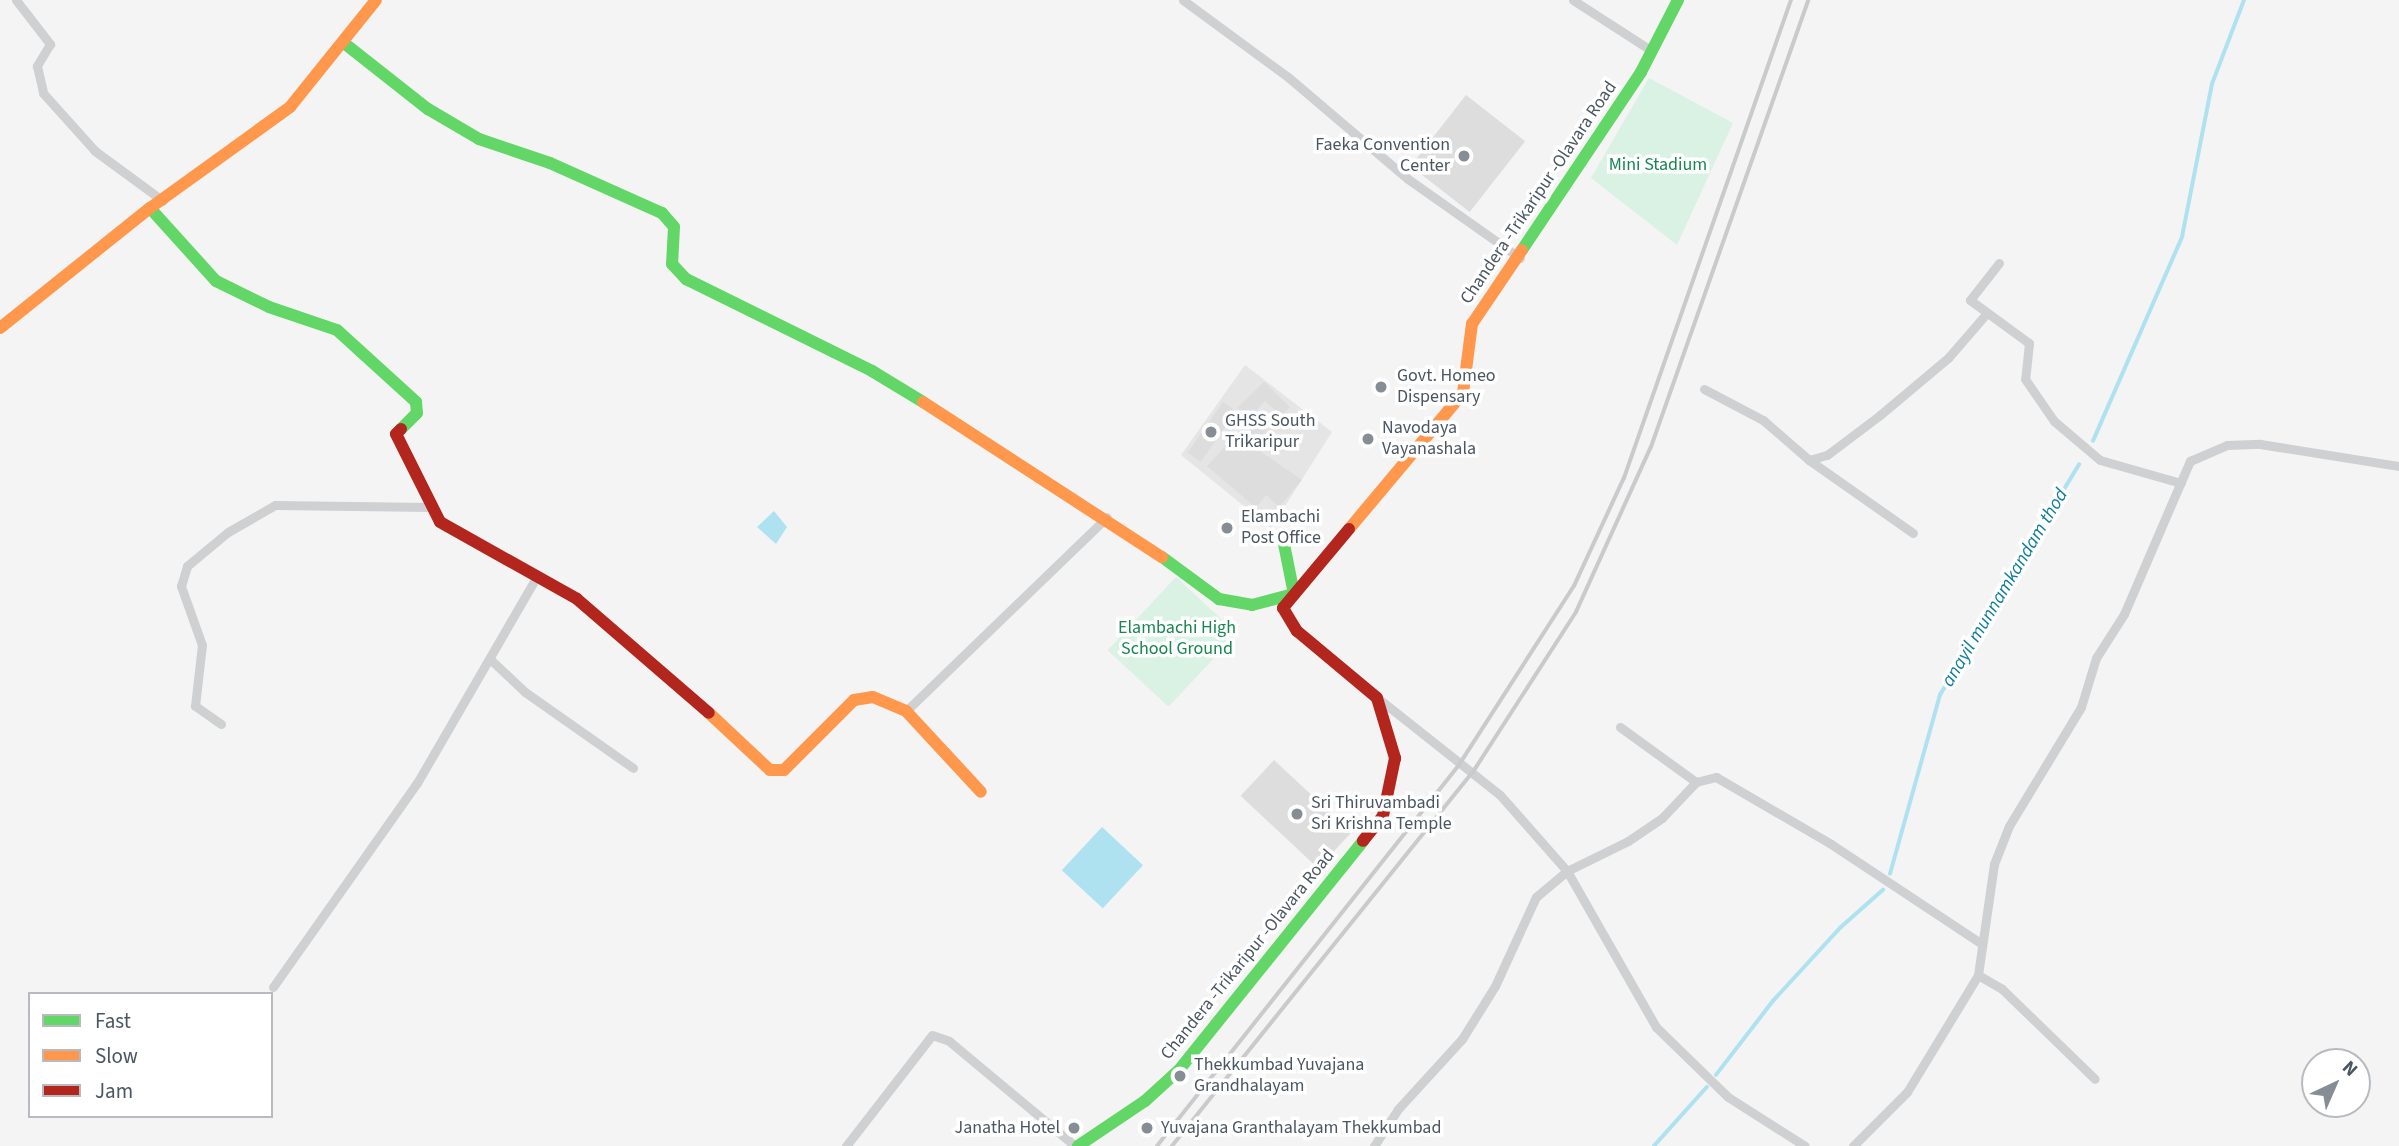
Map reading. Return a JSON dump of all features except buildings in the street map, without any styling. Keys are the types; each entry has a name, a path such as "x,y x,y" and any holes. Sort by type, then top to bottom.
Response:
{"street":[{"path":"16,0 50,44 37,66 43,93 95,151 163,201"},
{"path":"0,328 150,208 290,107 376,0"},
{"path":"1183,0 1288,77 1389,165 1520,258"},
{"path":"1573,0 1652,51"},
{"name":"Chandera -Trikaripur -Olavara Road","path":"1294,594 1463,393 1472,324 1520,258 1557,192 1652,51 1678,0"},
{"path":"344,43 428,110 479,139 550,163 662,213 674,227 672,264 686,279 872,371 1107,517 1219,599 1252,605 1294,594"},
{"path":"150,208 186,254 216,281 269,307 337,330 416,402 417,413 396,434 430,507 440,522 577,599 628,638 770,770 785,770 854,700 873,697 906,711 981,792"},
{"path":"1999,263 1970,300 2029,343 2025,379 2063,428 2100,460 2181,483"},
{"path":"1809,460 1827,455 1880,415 1948,358 1986,314"},
{"path":"1704,389 1763,420 1809,460 1913,533"},
{"path":"1853,1146 1907,1092 1978,975 1994,864 2009,826 2081,707 2096,658 2124,614 2190,461 2227,445 2287,446 2399,466"},
{"path":"221,724 195,706 202,645 180,578 187,566 228,532 275,505 430,507"},
{"path":"906,711 1107,517"},
{"path":"1283,539 1294,594 1283,608 1286,618 1377,698 1500,795 1567,871 1656,1027 1701,1076 1805,1146"},
{"path":"273,987 417,783 491,660 536,578"},
{"path":"491,660 526,692 633,768"},
{"name":"Chandera -Trikaripur -Olavara Road","path":"1077,1146 1145,1101 1179,1070 1383,816 1395,758 1377,698"},
{"path":"1620,727 1646,751 1696,782"},
{"path":"1374,1146 1398,1109 1462,1039 1496,985 1536,897 1567,871 1662,818 1696,782 1716,777 1830,844 1982,944"},
{"path":"1978,975 2002,989 2095,1079"},
{"path":"846,1146 932,1035 949,1041 1077,1146"}],"shaded area":[{"path":"1245,365 1332,432 1271,528 1181,455"}],"green space":[{"name":"Mini Stadium","path":"1649,78 1733,123 1677,245 1591,178"},
{"name":"Elambachi High School Ground","path":"1176,577 1237,634 1169,707 1108,650"}],"water":[{"path":"774,511 787,527 776,544 757,527"},
{"path":"1102,827 1143,865 1103,908 1062,870"}],"waterway":[{"name":"anayil munnamkandam thod","path":"2093,441 2182,237 2212,84 2244,0"},
{"name":"anayil munnamkandam thod","path":"1890,874 1940,695 2079,465"},
{"name":"anayil munnamkandam thod","path":"1716,1075 1773,1001 1841,927 1883,890"},
{"name":"anayil munnamkandam thod","path":"1654,1146 1707,1087"}],"railway":[{"path":"1157,1146 1459,765 1574,586 1624,478 1791,0"},
{"path":"1172,1146 1473,772 1576,612 1651,447 1808,0"}],"traffic: fast":[{"path":"1522,250 1641,72 1678,0"},
{"path":"344,43 428,109 479,139 550,163 662,213 674,227 672,264 686,279 872,371 923,402"},
{"path":"150,208 216,281 269,307 337,330 416,402 417,413 401,429"},
{"path":"1162,557 1219,599 1252,605 1294,594 1283,539"},
{"path":"1078,1146 1145,1101 1179,1070 1363,841"}],"traffic: slow":[{"path":"0,328 150,208 290,107 376,0"},
{"path":"1349,529 1463,393 1472,324 1522,250"},
{"path":"923,402 1162,557"},
{"path":"709,713 770,770 784,770 854,700 873,697 906,711 981,792"}],"traffic: jam":[{"path":"401,429 396,434 440,522 577,599 709,713"},
{"path":"1349,529 1283,608 1297,631 1377,698 1395,758 1383,816 1363,841"}],"place":[{"name":"Faeka Convention Center","path":"1464,156"},
{"name":"Govt. Homeo Dispensary","path":"1381,387"},
{"name":"GHSS South Trikaripur","path":"1211,432"},
{"name":"Navodaya Vayanashala","path":"1368,439"},
{"name":"Elambachi Post Office","path":"1227,528"},
{"name":"Sri Thiruvambadi Sri Krishna Temple","path":"1297,814"},
{"name":"Thekkumbad Yuvajana Grandhalayam","path":"1180,1076"},
{"name":"Janatha Hotel","path":"1074,1128"},
{"name":"Yuvajana Granthalayam Thekkumbad","path":"1147,1128"}]}
